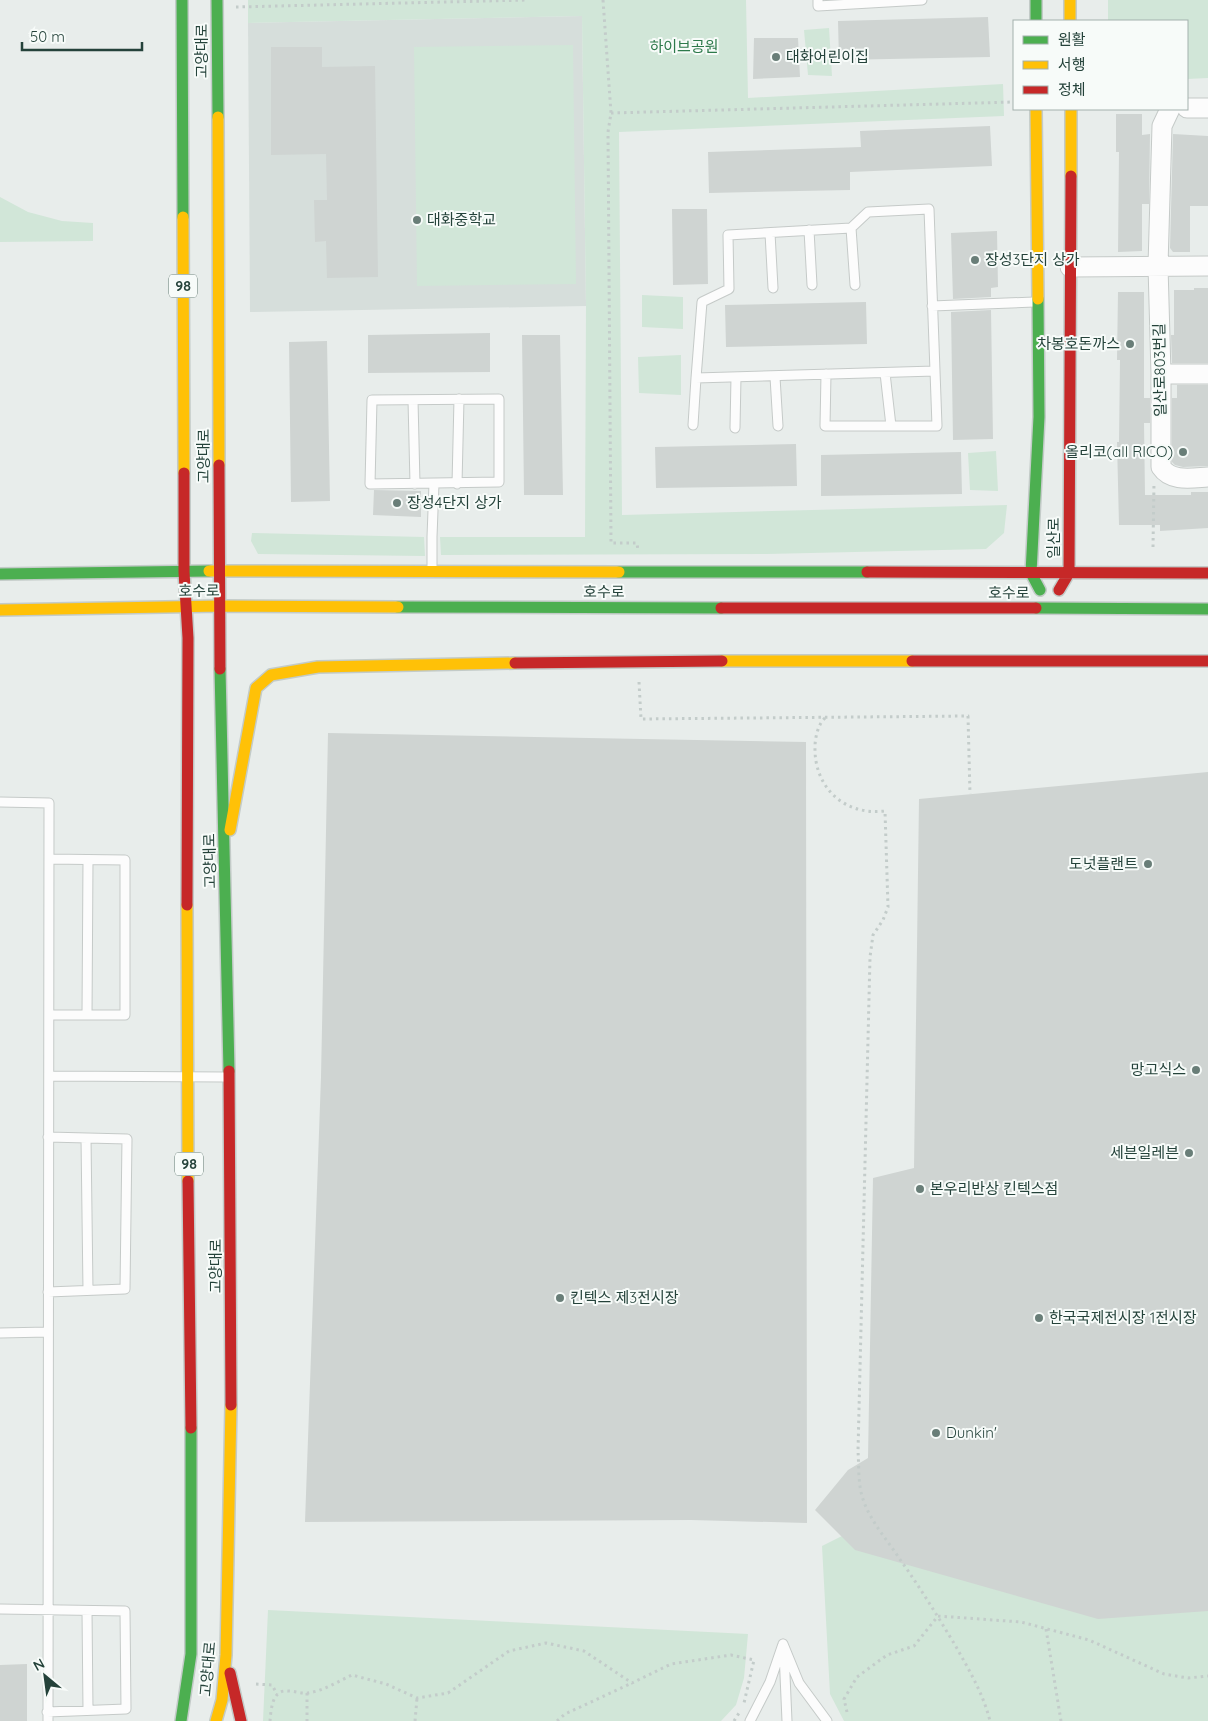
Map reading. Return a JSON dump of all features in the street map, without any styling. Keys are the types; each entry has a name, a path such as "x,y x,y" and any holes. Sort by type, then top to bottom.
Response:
{"main road":[{"name":"고양대로","path":"182,0 184,572 187,607 187,1076 191,1654 182,1721"},
{"name":"고양대로","path":"216,1721 222,1700 226,1655 232,1364 229,1077 219,638 217,0"},
{"path":"1036,0 1036,20"},
{"path":"1070,0 1070,20"},
{"name":"일산로","path":"1036,110 1038,430 1031,573 1049,608"},
{"name":"일산로","path":"1049,608 1069,573 1071,110"},
{"path":"1038,430 1051,448"},
{"path":"1056,492 1064,488 1070,475"},
{"name":"호수로","path":"0,574 184,572 1208,574"},
{"path":"1138,596 1140,604 1148,608"},
{"name":"호수로","path":"0,610 220,606 1208,608"},
{"path":"225,858 256,688 270,675 318,667 639,661 1208,661"},
{"path":"226,1655 241,1721"}],"street":[{"path":"1188,108 1208,108"},
{"name":"일산로803번길","path":"1165,473 1161,467 1158,266 1162,126 1170,110"},
{"path":"1070,267 1208,266"},
{"path":"1161,374 1208,374"},
{"path":"1165,473 1175,478 1208,477"}],"lane":[{"path":"818,0 818,6 922,0"},
{"path":"693,425 702,302 728,288 728,235 851,228 868,212 929,209 937,426 825,426 826,374"},
{"path":"851,228 855,285"},
{"path":"809,230 812,285"},
{"path":"770,232 773,288"},
{"path":"932,306 1037,302"},
{"path":"696,378 935,371"},
{"path":"885,373 890,426"},
{"path":"735,428 736,377"},
{"path":"775,377 778,426"},
{"path":"499,399 499,482 370,484 372,400 459,400 499,399"},
{"path":"413,400 415,484"},
{"path":"457,484 459,400"},
{"path":"432,572 434,484"},
{"path":"0,802 49,803 48,1137 48,1292 48,1332 48,1610 48,1716 88,1710 126,1709 125,1611 48,1610 0,1610"},
{"path":"49,859 125,860 125,1015 49,1015"},
{"path":"87,1015 88,860"},
{"path":"49,1076 229,1077"},
{"path":"48,1137 127,1139 125,1289 48,1292"},
{"path":"86,1138 88,1290"},
{"path":"0,1333 48,1332"},
{"path":"87,1611 88,1710"},
{"path":"750,1721 770,1682 783,1644"},
{"path":"783,1644 787,1721"},
{"path":"783,1644 799,1683 826,1721"}],"path":[{"path":"236,7 528,0"},
{"path":"603,0 611,113 608,132 611,543 637,543 638,554"},
{"path":"611,113 1013,102"},
{"path":"1153,547 1154,482 1165,473"},
{"path":"639,676 642,719 968,716 970,794"},
{"path":"825,718 822,720 815,740 815,761 821,780 834,797 852,808 873,812 885,811 888,907 883,920 873,935 870,957 858,1451 861,1495 867,1511 876,1526 938,1616 978,1686 990,1721"},
{"path":"938,1616 1021,1622 1089,1640 1164,1674 1188,1678 1208,1676"},
{"path":"847,1712 844,1699 857,1676 887,1655 914,1646 938,1616"},
{"path":"1046,1629 1061,1721"},
{"path":"270,1721 272,1704 277,1694 285,1690 307,1693 320,1690 352,1674 386,1684 417,1698 448,1693 509,1651 546,1643 584,1652 632,1683"},
{"path":"557,1721 565,1714 672,1664 731,1655 754,1660 743,1707 734,1721"},
{"path":"256,1684 272,1685 277,1694"},
{"path":"307,1693 307,1721"},
{"path":"415,1721 417,1698"}],"shaded area":[{"name":"대화중학교","path":"582,16 586,306 250,312 248,23"}],"green space":[{"name":"하이브공원","path":"248,0 746,0 748,98 1003,84 1004,116 619,132 622,515 1007,505 1004,533 986,549 767,554 441,555 440,537 585,537 586,306 582,16 248,23"},
{"path":"1108,0 1208,0 1208,78 1188,79 1188,20 1108,20"},
{"path":"829,28 832,76 808,75 804,30"},
{"path":"573,45 576,284 417,286 414,47"},
{"path":"0,197 28,212 62,221 93,223 93,241 0,242"},
{"path":"642,295 683,297 683,329 642,327"},
{"path":"681,355 681,395 639,393 638,357"},
{"path":"996,451 998,491 970,490 968,453"},
{"path":"252,533 424,537 425,556 258,554 251,541"},
{"path":"842,1536 1208,1611 1208,1721 844,1721 830,1694 822,1546"},
{"path":"268,1610 748,1634 744,1678 736,1705 721,1721 263,1721"}],"building":[{"path":"988,17 990,57 839,60 838,21"},
{"name":"대화어린이집","path":"754,38 798,38 800,77 753,79"},
{"path":"271,47 322,47 322,67 375,66 378,277 327,278 326,241 315,242 314,200 327,200 326,154 271,155"},
{"path":"1116,114 1142,114 1142,135 1150,134 1149,204 1142,204 1142,251 1118,252 1119,152 1116,152"},
{"path":"990,126 992,166 850,172 850,190 709,193 708,152 861,147 860,131"},
{"path":"1173,134 1208,136 1208,206 1190,206 1190,252 1173,252 1170,248"},
{"path":"672,209 707,209 708,284 673,285"},
{"name":"장성3단지 상가","path":"997,231 998,287 991,288 991,297 953,299 951,233"},
{"path":"1194,288 1208,288 1208,363 1172,363 1171,335 1174,335 1174,290 1194,290"},
{"path":"1118,292 1144,292 1144,398 1150,398 1150,423 1144,423 1145,495 1191,495 1191,492 1208,492 1208,528 1160,531 1160,525 1119,525 1117,442 1119,442 1120,360 1117,360"},
{"path":"866,302 867,344 726,347 725,305"},
{"path":"991,310 993,439 953,440 951,312"},
{"path":"490,333 490,372 368,373 368,335"},
{"path":"522,335 560,335 563,495 524,495"},
{"path":"327,341 330,501 291,502 289,342"},
{"path":"1177,385 1208,385 1208,466 1183,467 1172,462 1172,398 1177,398"},
{"path":"796,444 797,486 656,488 655,447"},
{"path":"961,452 962,494 821,496 821,455"},
{"name":"장성4단지 상가","path":"374,490 421,491 421,517 373,515"},
{"name":"킨텍스 제3전시장","path":"328,733 806,742 807,1523 691,1520 305,1522 321,1077"},
{"name":"한국국제전시장 1전시장","path":"1208,772 1208,1611 1098,1619 855,1550 815,1510 848,1470 868,1458 873,1178 914,1168 919,799"},
{"path":"27,1664 27,1721 0,1721 0,1665"}],"traffic: fast":[{"path":"182,0 183,217"},
{"path":"217,0 218,117"},
{"path":"1036,0 1036,20"},
{"path":"1038,299 1039,417 1031,573 1040,590"},
{"path":"0,574 209,571"},
{"path":"619,572 867,572"},
{"path":"398,607 721,608"},
{"path":"1036,608 1208,609"},
{"path":"220,669 229,1071"},
{"path":"181,1721 191,1654 191,1428"}],"traffic: slow":[{"path":"1070,0 1070,20"},
{"path":"1036,110 1038,299"},
{"path":"1071,110 1071,176"},
{"path":"218,117 219,465"},
{"path":"183,217 184,473"},
{"path":"209,571 619,572"},
{"path":"0,610 220,606 398,607"},
{"path":"722,661 912,661"},
{"path":"230,830 256,688 271,675 318,667 515,663"},
{"path":"187,905 188,1181"},
{"path":"216,1721 222,1700 226,1655 231,1405"}],"traffic: jam":[{"path":"1059,590 1069,573 1071,176"},
{"path":"219,465 220,669"},
{"path":"184,473 184,572 188,638 187,905"},
{"path":"867,572 1208,573"},
{"path":"721,608 1036,608"},
{"path":"515,663 722,661"},
{"path":"912,661 1208,661"},
{"path":"229,1071 231,1405"},
{"path":"188,1181 191,1428"},
{"path":"230,1673 241,1721"}],"place":[{"name":"대화어린이집","path":"776,57"},
{"name":"대화중학교","path":"417,220"},
{"name":"장성3단지 상가","path":"975,260"},
{"name":"차봉호돈까스","path":"1130,344"},
{"name":"올리코(all RICO)","path":"1183,452"},
{"name":"장성4단지 상가","path":"397,503"},
{"name":"도넛플랜트","path":"1148,864"},
{"name":"망고식스","path":"1196,1070"},
{"name":"세븐일레븐","path":"1189,1153"},
{"name":"본우리반상 킨텍스점","path":"920,1189"},
{"name":"킨텍스 제3전시장","path":"560,1298"},
{"name":"한국국제전시장 1전시장","path":"1039,1318"},
{"name":"Dunkin'","path":"936,1433"}]}
